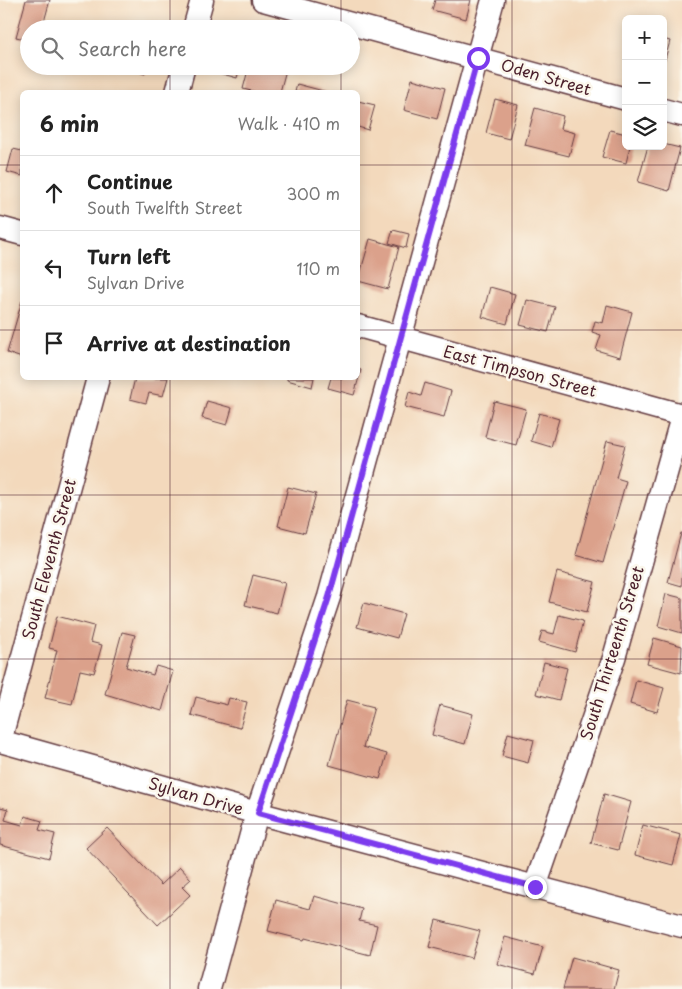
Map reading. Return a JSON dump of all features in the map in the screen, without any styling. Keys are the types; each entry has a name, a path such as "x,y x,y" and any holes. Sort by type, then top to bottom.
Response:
{"street":[{"path":"196,20 202,0"},
{"name":"Oden Street","path":"263,0 337,20"},
{"path":"209,989 258,813 329,597 493,0"},
{"name":"Oden Street","path":"360,26 622,98"},
{"path":"178,90 182,75"},
{"path":"667,111 682,115"},
{"path":"0,228 20,233"},
{"name":"East Timpson Street","path":"360,327 682,416"},
{"name":"South Eleventh Street","path":"0,741 97,380"},
{"name":"South Thirteenth Street","path":"535,887 614,658 682,416"},
{"name":"Sylvan Drive","path":"0,741 258,813 682,926"}],"building":[{"path":"26,0 50,0 44,20 21,20"},
{"path":"435,0 471,0 466,19 432,10"},
{"path":"20,22 20,38 16,37"},
{"path":"667,40 670,41 667,52"},
{"path":"226,75 238,75 237,78"},
{"path":"247,75 285,75 281,90 243,89"},
{"path":"412,79 445,88 437,119 404,110"},
{"path":"297,84 320,90 296,90"},
{"path":"495,99 518,105 509,139 486,133"},
{"path":"360,101 375,105 368,130 360,128"},
{"path":"535,108 563,116 560,129 575,133 569,156 525,145"},
{"path":"610,130 622,133 622,150 629,150 626,163 602,157"},
{"path":"667,145 680,148 669,191 638,182 647,150 667,150"},
{"path":"13,149 20,151 20,175 7,172"},
{"path":"393,230 409,234 406,248 389,243"},
{"path":"370,239 399,247 388,289 360,282 360,274"},
{"path":"490,287 515,294 507,324 482,317"},
{"path":"527,300 555,307 548,332 520,325"},
{"path":"607,305 632,312 620,357 596,350 601,335 592,332 595,321 603,323"},
{"path":"20,308 20,357 7,353"},
{"path":"135,380 167,380 163,396 149,393 146,403 130,399"},
{"path":"287,380 314,380 312,387"},
{"path":"330,380 358,380 354,395 328,388"},
{"path":"425,383 451,391 444,417 405,407 409,392 421,396"},
{"path":"207,401 232,408 227,425 202,418"},
{"path":"494,401 526,409 516,445 485,437"},
{"path":"539,413 559,419 551,447 531,441"},
{"path":"607,441 625,445 616,478 626,481 603,563 576,555"},
{"path":"288,487 316,494 305,533 278,526"},
{"path":"682,533 682,586 668,582"},
{"path":"557,572 595,582 587,612 549,602"},
{"path":"253,575 285,583 277,613 245,605"},
{"path":"666,594 682,598 682,633 658,626"},
{"path":"364,603 404,614 397,638 357,627"},
{"path":"559,615 583,621 575,652 539,642 542,631 554,634"},
{"path":"57,616 94,626 90,642 102,645 94,673 80,670 72,704 45,698 57,650 49,648"},
{"path":"122,632 135,635 126,667 153,675 156,666 173,671 162,711 105,694"},
{"path":"654,638 682,646 681,673 647,664"},
{"path":"544,662 567,668 559,700 536,694"},
{"path":"636,680 664,688 657,712 630,704"},
{"path":"196,697 227,705 229,698 247,702 240,728 191,715"},
{"path":"347,700 374,707 363,747 387,754 380,779 329,765"},
{"path":"440,705 473,714 465,744 432,735"},
{"path":"508,733 534,740 528,763 502,756"},
{"path":"604,794 631,802 618,850 591,843"},
{"path":"0,807 8,809 5,820 22,825 25,816 42,821 39,830 55,834 49,858 0,845"},
{"path":"643,825 681,835 673,865 635,855"},
{"path":"107,828 161,885 180,867 191,879 182,887 190,895 158,925 86,848"},
{"path":"314,896 362,909 359,921 377,925 370,955 305,938 304,940 268,931 276,900 310,909"},
{"path":"436,920 480,931 472,958 429,947"},
{"path":"505,937 543,947 535,974 497,964"},
{"path":"572,957 619,970 614,989 563,989"}],"route":[{"path":"478,58 329,597 258,813 535,887"}]}
